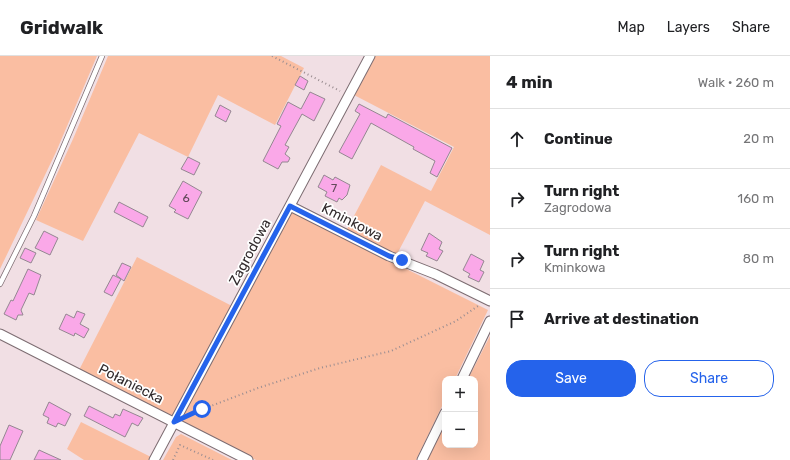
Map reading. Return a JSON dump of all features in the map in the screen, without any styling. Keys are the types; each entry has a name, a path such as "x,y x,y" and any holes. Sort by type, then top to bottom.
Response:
{"street":[{"name":"Zagrodowa","path":"154,460 370,56"},
{"name":"Kminkowa","path":"290,206 389,256 435,274 489,301"},
{"path":"463,376 490,321"},
{"name":"Połaniecka","path":"0,334 248,460"},
{"path":"422,460 442,419"}],"lane":[{"path":"0,284 34,216 102,56"}],"path":[{"path":"272,56 348,96"},
{"path":"174,422 202,409 320,368 391,351 456,321 489,301"},
{"path":"173,460 180,445 213,460"}],"shaded area":[{"path":"0,56 97,56 56,152 0,269"},
{"path":"108,56 281,56 304,68 275,125 218,95 188,157 139,133 83,241 36,220 73,139"},
{"path":"375,56 490,56 490,235 425,201 396,256 346,231 381,165 431,191 454,147 354,95"},
{"path":"291,211 488,310 456,376 442,376 442,406 416,460 256,460 179,421"},
{"path":"137,257 232,306 172,418 79,370"},
{"path":"490,336 490,460 427,460 442,430 442,448 478,448 478,376 470,376"},
{"path":"81,422 151,457 149,460 84,460 67,449"},
{"path":"181,434 232,460 163,460 176,437"}],"building":[{"path":"300,76 308,81 304,90 295,85"},
{"path":"310,92 325,99 314,121 302,114 285,145 289,147 285,154 290,158 288,162 282,162 278,169 263,161 281,126 277,124 288,102 301,109"},
{"path":"359,104 386,118 388,114 452,148 437,177 430,173 435,161 413,149 414,147 371,123 352,159 339,152 360,114 355,111"},
{"path":"220,105 231,111 226,122 215,116"},
{"path":"188,157 200,163 194,175 181,169"},
{"path":"324,175 333,180 335,177 350,185 347,195 342,200 339,198 337,202 325,196 327,192 318,187"},
{"path":"183,181 202,192 188,219 174,212 176,210 169,206"},
{"path":"119,202 148,217 143,227 114,212"},
{"path":"44,231 58,238 50,255 35,248"},
{"path":"429,233 442,242 439,249 443,251 437,261 426,256 428,253 421,250"},
{"path":"25,248 36,253 31,263 20,258"},
{"path":"471,254 484,261 480,270 484,272 479,282 468,277 470,274 463,270"},
{"path":"122,263 131,267 124,281 116,275"},
{"path":"28,269 41,275 34,295 29,293 21,310 23,315 18,315 16,320 4,314 11,300 13,301"},
{"path":"113,275 121,279 112,296 104,292"},
{"path":"77,311 85,314 80,324 89,329 84,338 75,333 74,336 59,329 66,314 74,318"},
{"path":"49,402 71,414 65,426 58,423 56,427 47,423 49,418 43,415"},
{"path":"89,406 113,418 115,414 120,416 123,409 143,418 138,426 132,423 125,437 84,416"},
{"path":"9,425 23,431 10,460 0,460 0,446"},
{"path":"39,450 61,460 34,460"}],"route":[{"path":"202,409 174,422 290,206 389,256 402,260"}]}
